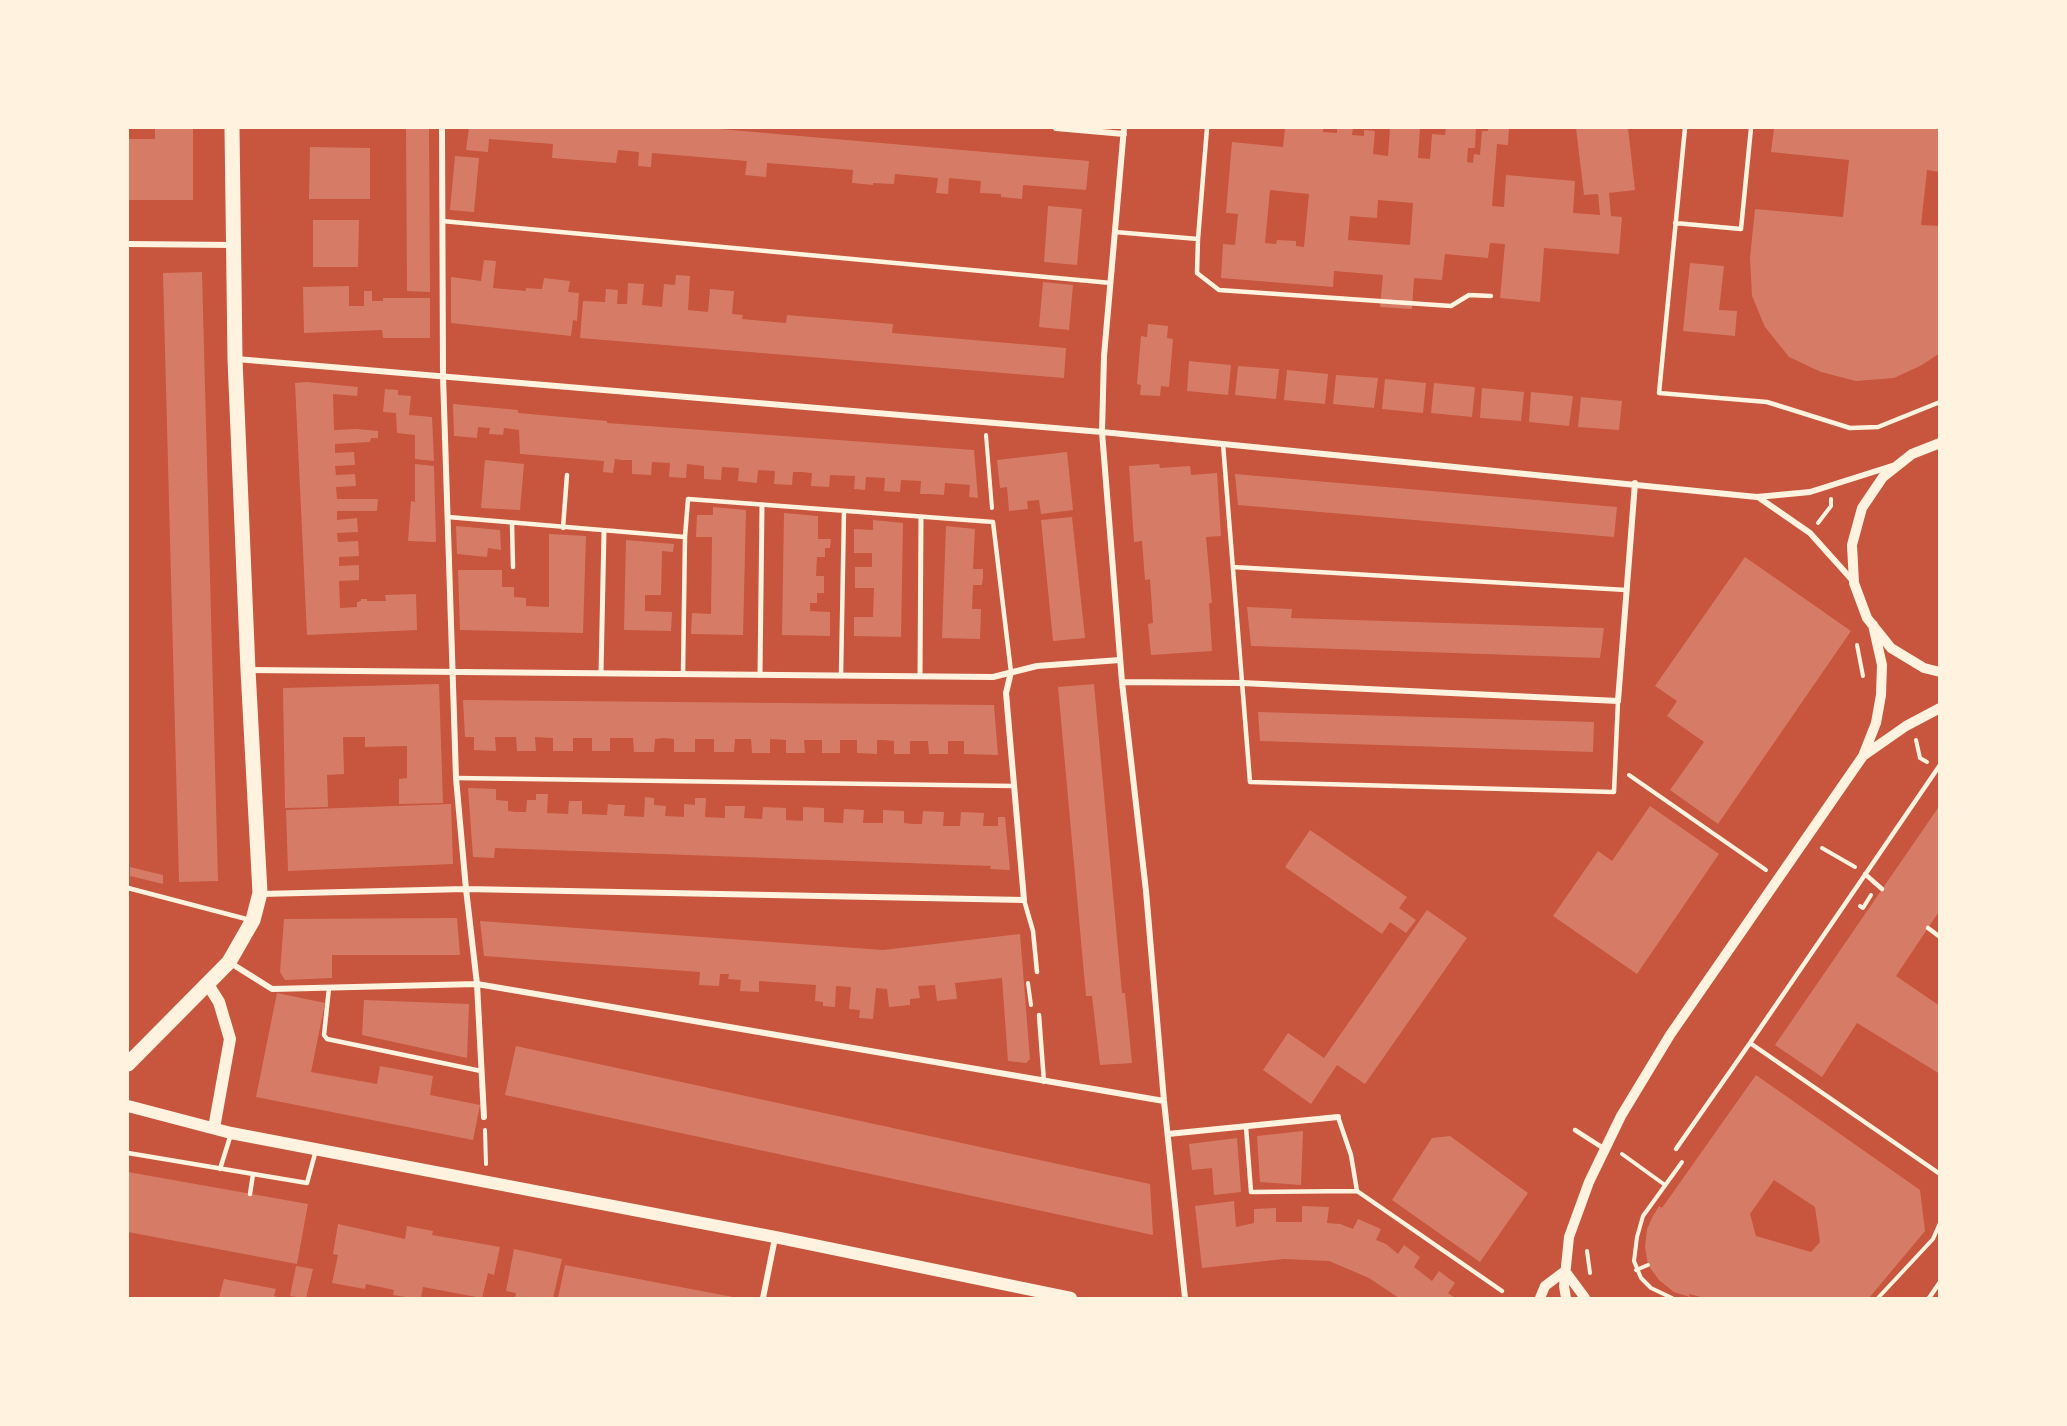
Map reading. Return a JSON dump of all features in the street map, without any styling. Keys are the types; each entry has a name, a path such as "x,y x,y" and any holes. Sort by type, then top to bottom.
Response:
{"main road":[{"path":"128,1064 229,962 253,921 260,893 235,359 232,128"},
{"path":"207,983 219,1002 230,1039 214,1128"},
{"path":"128,1106 231,1133 775,1237 1071,1299"}],"street":[{"path":"442,128 443,376 456,778 477,984 484,1117"},
{"path":"1056,128 1124,131 1104,356 1102,432 1122,682 1146,891 1164,1101 1185,1299"},
{"path":"128,244 234,245"},
{"path":"235,359 1102,432 1635,483 1757,497 1810,492 1899,464"},
{"path":"1940,443 1912,454 1883,477 1862,508 1852,545 1854,583 1867,618 1891,648 1924,668 1940,672"},
{"path":"1122,682 1242,683 1618,700 1635,483"},
{"path":"1757,497 1810,533 1854,583"},
{"path":"760,675 762,505"},
{"path":"920,676 921,517"},
{"path":"601,673 604,531"},
{"path":"1566,1299 1565,1271 1569,1237 1589,1182 1621,1116 1670,1035 1863,756 1876,723 1881,695 1882,665 1873,625"},
{"path":"248,670 993,677 1037,666 1120,660"},
{"path":"260,893 466,889 1024,900 1006,693 1011,672"},
{"path":"1863,756 1906,726 1940,708"},
{"path":"229,962 272,990 477,984 1164,1101"},
{"path":"1168,1134 1338,1117"},
{"path":"763,1299 775,1237"},
{"path":"1540,1299 1545,1286 1565,1271"},
{"path":"1565,1271 1585,1299"}],"lane":[{"path":"1207,128 1197,273 1219,290 1451,306 1469,295 1491,297"},
{"path":"1685,128 1659,393 1767,402 1850,428 1878,427 1940,402"},
{"path":"1675,223 1741,229 1751,128"},
{"path":"442,221 1111,283"},
{"path":"1115,232 1198,239"},
{"path":"1223,444 1250,782 1614,792 1618,700"},
{"path":"563,528 567,475"},
{"path":"683,674 685,537 688,499 993,522 1011,672"},
{"path":"841,675 844,511"},
{"path":"448,517 685,537"},
{"path":"512,523 513,567"},
{"path":"1233,567 1626,590"},
{"path":"1676,1149 1940,765"},
{"path":"456,778 1014,786"},
{"path":"1865,874 1882,889"},
{"path":"128,888 253,921"},
{"path":"1024,900 1033,930 1036,972"},
{"path":"1928,928 1940,937"},
{"path":"329,988 324,1035 327,1039 481,1071"},
{"path":"1039,1015 1044,1082"},
{"path":"1750,1043 1940,1174"},
{"path":"1338,1117 1352,1155 1357,1191"},
{"path":"1246,1127 1251,1192 1357,1191 1502,1292"},
{"path":"1575,1130 1607,1146"},
{"path":"220,1169 231,1133"},
{"path":"128,1153 307,1183 317,1148"},
{"path":"250,1194 253,1174"},
{"path":"1929,1299 1940,1282"}],"path":[{"path":"985,422 993,522"},
{"path":"1810,533 1831,506 1829,486"},
{"path":"1857,641 1863,681"},
{"path":"1615,766 1769,872"},
{"path":"1822,848 1854,867"},
{"path":"1036,972 1028,978 1031,1009 1039,1015"},
{"path":"484,1117 487,1181"},
{"path":"1607,1146 1623,1154 1665,1185 1643,1216 1634,1261 1641,1278 1651,1288 1672,1299"},
{"path":"1618,1162 1623,1154"},
{"path":"1878,1299 1933,1239 1940,1223"},
{"path":"1586,1247 1591,1279"},
{"path":"1636,1270 1648,1265"}],"building":[{"path":"155,128 193,128 193,200 128,200 128,139 155,139"},
{"path":"406,128 429,128 430,292 407,291"},
{"path":"469,128 708,128 1089,161 1086,190 1023,185 1022,199 1001,197 1001,194 980,193 981,181 949,178 948,194 936,193 938,178 895,174 894,184 873,183 873,185 852,183 853,170 767,163 766,177 745,175 747,161 652,153 651,167 638,166 639,152 618,150 616,163 552,158 553,144 489,139 488,152 466,150"},
{"path":"1285,128 1323,128 1323,132 1337,133 1337,128 1353,128 1352,135 1364,136 1364,130 1375,131 1373,154 1388,156 1390,128 1420,128 1418,158 1430,159 1432,134 1445,135 1446,128 1476,128 1475,148 1468,148 1467,162 1473,163 1474,154 1480,155 1482,131 1488,131 1488,128 1509,128 1508,145 1497,144 1492,206 1504,207 1506,175 1575,181 1573,213 1600,215 1598,194 1584,195 1576,128 1628,128 1635,190 1609,193 1611,216 1622,217 1619,254 1544,248 1540,302 1500,298 1505,244 1490,243 1488,258 1445,254 1442,280 1414,278 1412,309 1380,307 1383,275 1334,271 1333,287 1221,278 1223,244 1235,245 1238,214 1226,213 1232,142 1283,147","holes":["1270,190 1309,194 1304,247 1296,246 1296,241 1277,240 1276,244 1265,243","1378,200 1413,203 1410,245 1348,240 1350,216 1377,218"]},
{"path":"1774,128 1940,128 1940,172 1927,170 1921,225 1940,226 1940,353 1922,365 1894,378 1856,381 1821,372 1789,357 1765,327 1752,296 1750,258 1755,209 1843,217 1849,160 1771,152"},
{"path":"310,147 370,148 370,199 309,199"},
{"path":"455,156 479,158 474,212 450,210"},
{"path":"1048,206 1082,209 1077,265 1044,262"},
{"path":"313,220 359,220 358,267 313,267"},
{"path":"484,260 496,261 493,288 526,291 526,288 542,289 544,278 570,281 568,292 579,293 577,321 573,320 571,336 451,323 451,277 481,281"},
{"path":"1690,263 1724,266 1719,310 1737,311 1735,336 1683,331"},
{"path":"202,272 218,881 179,882 163,273"},
{"path":"676,275 690,276 688,310 708,312 710,289 734,291 732,314 743,315 742,319 786,323 787,315 893,324 892,333 1066,348 1064,378 580,338 583,301 605,302 606,289 618,290 617,304 627,304 628,283 644,284 642,305 662,307 664,284 675,285"},
{"path":"1043,282 1073,285 1069,330 1039,327"},
{"path":"349,286 349,306 364,306 364,291 372,291 372,301 383,301 383,298 430,298 430,338 383,338 382,330 304,333 303,287"},
{"path":"1148,324 1168,326 1167,338 1173,339 1169,387 1161,386 1160,396 1140,395 1141,385 1137,384 1141,336 1147,337"},
{"path":"1189,361 1231,365 1228,395 1187,391"},
{"path":"1238,366 1279,369 1276,399 1235,395"},
{"path":"1287,370 1328,374 1325,404 1284,400"},
{"path":"1336,375 1378,378 1374,408 1333,404"},
{"path":"1385,379 1426,383 1423,413 1382,409"},
{"path":"295,383 358,387 357,396 333,394 334,430 378,431 378,438 371,438 370,442 335,444 335,453 354,452 355,465 335,466 336,475 355,474 356,486 336,487 337,499 378,499 377,511 337,511 337,520 357,518 358,532 337,533 338,542 358,541 359,556 339,557 339,566 359,565 359,580 339,581 340,608 357,607 357,602 361,599 386,601 385,595 416,594 417,630 307,635"},
{"path":"1434,383 1475,387 1472,417 1431,413"},
{"path":"1482,388 1524,392 1521,421 1480,418"},
{"path":"385,389 398,390 398,395 411,396 409,415 432,417 434,461 415,459 415,435 397,433 396,413 383,412"},
{"path":"1531,392 1573,396 1569,426 1529,422"},
{"path":"1581,397 1622,401 1619,430 1578,427"},
{"path":"453,404 518,410 518,413 607,421 607,423 974,450 978,498 969,497 970,485 945,483 944,495 920,494 921,481 901,480 900,492 884,491 885,478 866,477 865,490 854,489 855,476 830,475 829,487 811,486 812,473 802,472 793,472 792,485 774,484 775,471 758,470 757,483 738,481 739,468 722,467 721,480 704,479 704,466 687,464 686,478 669,477 670,463 652,462 651,475 632,474 632,460 615,459 613,473 603,472 604,461 520,454 519,430 504,428 503,435 489,434 490,428 478,427 477,438 454,436"},
{"path":"1067,452 1073,510 1041,514 1039,500 1027,501 1028,509 1009,511 1007,487 1000,488 997,460"},
{"path":"485,460 524,464 520,510 481,508"},
{"path":"415,464 434,466 436,542 408,541 411,501 415,502"},
{"path":"1159,464 1160,468 1190,466 1191,475 1217,473 1221,536 1206,537 1212,603 1209,603 1212,651 1151,655 1148,624 1153,623 1150,579 1145,580 1142,541 1134,542 1129,466"},
{"path":"1235,474 1617,507 1614,537 1238,505"},
{"path":"713,507 746,510 743,635 691,634 692,613 711,614 712,537 696,537 697,515 713,515"},
{"path":"784,513 818,516 818,539 831,539 830,548 825,548 825,557 817,557 816,576 824,576 824,593 817,593 817,603 810,603 810,611 830,612 830,636 782,635"},
{"path":"1072,517 1085,638 1053,641 1041,520"},
{"path":"873,520 903,523 901,637 854,636 854,617 873,617 874,588 855,588 855,567 872,567 872,553 854,553 854,529 873,530"},
{"path":"456,526 500,530 501,550 488,548 487,557 457,554"},
{"path":"946,526 975,529 973,569 983,569 983,577 982,585 973,585 972,609 981,609 980,639 942,638"},
{"path":"549,534 586,536 583,633 460,630 458,570 502,570 502,587 514,587 514,597 526,598 526,606 549,607"},
{"path":"626,540 674,544 673,552 662,551 661,595 645,595 645,611 672,612 671,631 624,630"},
{"path":"1745,557 1851,631 1718,824 1670,790 1704,742 1667,716 1677,701 1655,686"},
{"path":"1247,607 1292,609 1291,618 1604,628 1600,658 1251,646"},
{"path":"439,684 443,803 399,804 399,779 407,778 407,746 365,747 365,737 343,737 344,774 327,775 328,807 285,808 283,688"},
{"path":"1094,684 1122,993 1125,993 1132,1063 1100,1065 1092,996 1086,996 1058,687"},
{"path":"463,700 994,705 998,755 964,754 964,741 948,741 948,754 929,754 928,741 910,741 910,754 894,754 894,741 883,740 877,740 877,754 857,753 857,740 840,740 840,753 822,753 822,740 804,740 805,753 786,753 786,740 770,739 770,753 752,753 751,739 735,739 734,752 714,752 714,739 695,739 695,752 674,752 674,739 664,738 655,739 654,752 634,752 633,738 610,738 610,751 592,751 592,738 573,738 573,751 553,751 553,738 535,737 536,751 517,751 516,737 495,737 496,751 474,750 474,737 465,737"},
{"path":"1258,712 1594,722 1593,752 1260,741"},
{"path":"468,788 496,789 496,800 508,801 508,811 516,812 526,812 527,800 536,800 536,794 548,794 547,813 568,814 569,801 582,801 582,814 607,815 608,804 625,805 624,816 644,817 645,797 654,798 654,805 666,806 665,816 684,817 684,804 695,805 695,798 706,798 705,817 725,818 725,806 745,806 744,818 762,819 763,807 786,808 786,820 803,821 803,807 824,808 824,822 843,823 844,809 864,810 863,823 883,823 883,810 904,811 904,823 922,824 923,811 944,812 943,826 960,826 961,812 984,813 983,826 998,826 998,817 1005,817 1010,870 990,869 991,866 495,848 494,858 473,857"},
{"path":"451,804 453,864 288,871 286,810"},
{"path":"1940,805 1940,910 1896,976 1940,1006 1940,1074 1857,1023 1822,1077 1775,1045"},
{"path":"1650,806 1719,854 1637,974 1553,916 1598,851 1612,861"},
{"path":"1310,830 1407,897 1399,908 1416,920 1406,933 1390,922 1382,934 1285,867"},
{"path":"130,867 163,875 163,884 130,876"},
{"path":"1427,910 1467,938 1365,1084 1337,1065 1311,1104 1263,1070 1288,1033 1324,1058"},
{"path":"457,918 460,955 332,955 332,978 285,980 280,972 284,919"},
{"path":"480,921 883,950 1020,934 1030,1059 1026,1063 1008,1061 1002,978 955,983 957,999 937,1001 935,985 918,986 920,998 910,999 910,1005 889,1007 887,989 876,988 873,1019 859,1018 860,1010 849,1009 851,987 836,986 835,1007 823,1006 823,1002 815,1001 816,985 759,981 759,992 740,991 741,980 728,979 729,974 720,974 719,986 699,985 700,972 484,956"},
{"path":"277,993 325,1003 311,1072 377,1084 380,1066 433,1076 430,1095 480,1105 473,1140 256,1097"},
{"path":"364,1000 469,1004 467,1058 362,1035"},
{"path":"516,1046 1150,1184 1153,1235 505,1095"},
{"path":"1756,1075 1920,1190 1925,1231 1869,1298 1705,1298 1689,1294 1690,1297 1674,1292 1659,1280 1648,1265 1645,1247 1647,1229 1659,1206 1662,1208","holes":["1774,1180 1815,1207 1820,1242 1811,1252 1756,1236 1750,1214"]},
{"path":"1303,1131 1301,1185 1260,1182 1257,1136"},
{"path":"1450,1136 1528,1193 1480,1262 1392,1200 1432,1138"},
{"path":"1237,1138 1241,1192 1214,1195 1212,1168 1192,1170 1189,1144"},
{"path":"128,1172 308,1204 297,1264 128,1232"},
{"path":"1234,1201 1236,1227 1254,1223 1254,1209 1276,1208 1276,1222 1302,1222 1302,1206 1329,1207 1327,1223 1340,1224 1353,1229 1358,1219 1381,1229 1376,1240 1386,1244 1398,1254 1404,1245 1420,1257 1414,1267 1432,1281 1439,1271 1455,1283 1448,1293 1455,1298 1399,1298 1369,1278 1329,1261 1284,1259 1202,1268 1195,1206"},
{"path":"338,1224 405,1239 407,1226 433,1231 432,1235 500,1247 494,1275 488,1273 482,1298 423,1287 421,1298 412,1298 393,1295 394,1290 366,1284 365,1289 332,1283 338,1255 333,1254"},
{"path":"514,1249 562,1259 553,1298 515,1298 516,1293 506,1291"},
{"path":"565,1265 733,1297 733,1298 558,1298"},
{"path":"296,1266 313,1269 306,1298 290,1296"},
{"path":"224,1279 276,1289 274,1296 280,1298 219,1298"}]}
